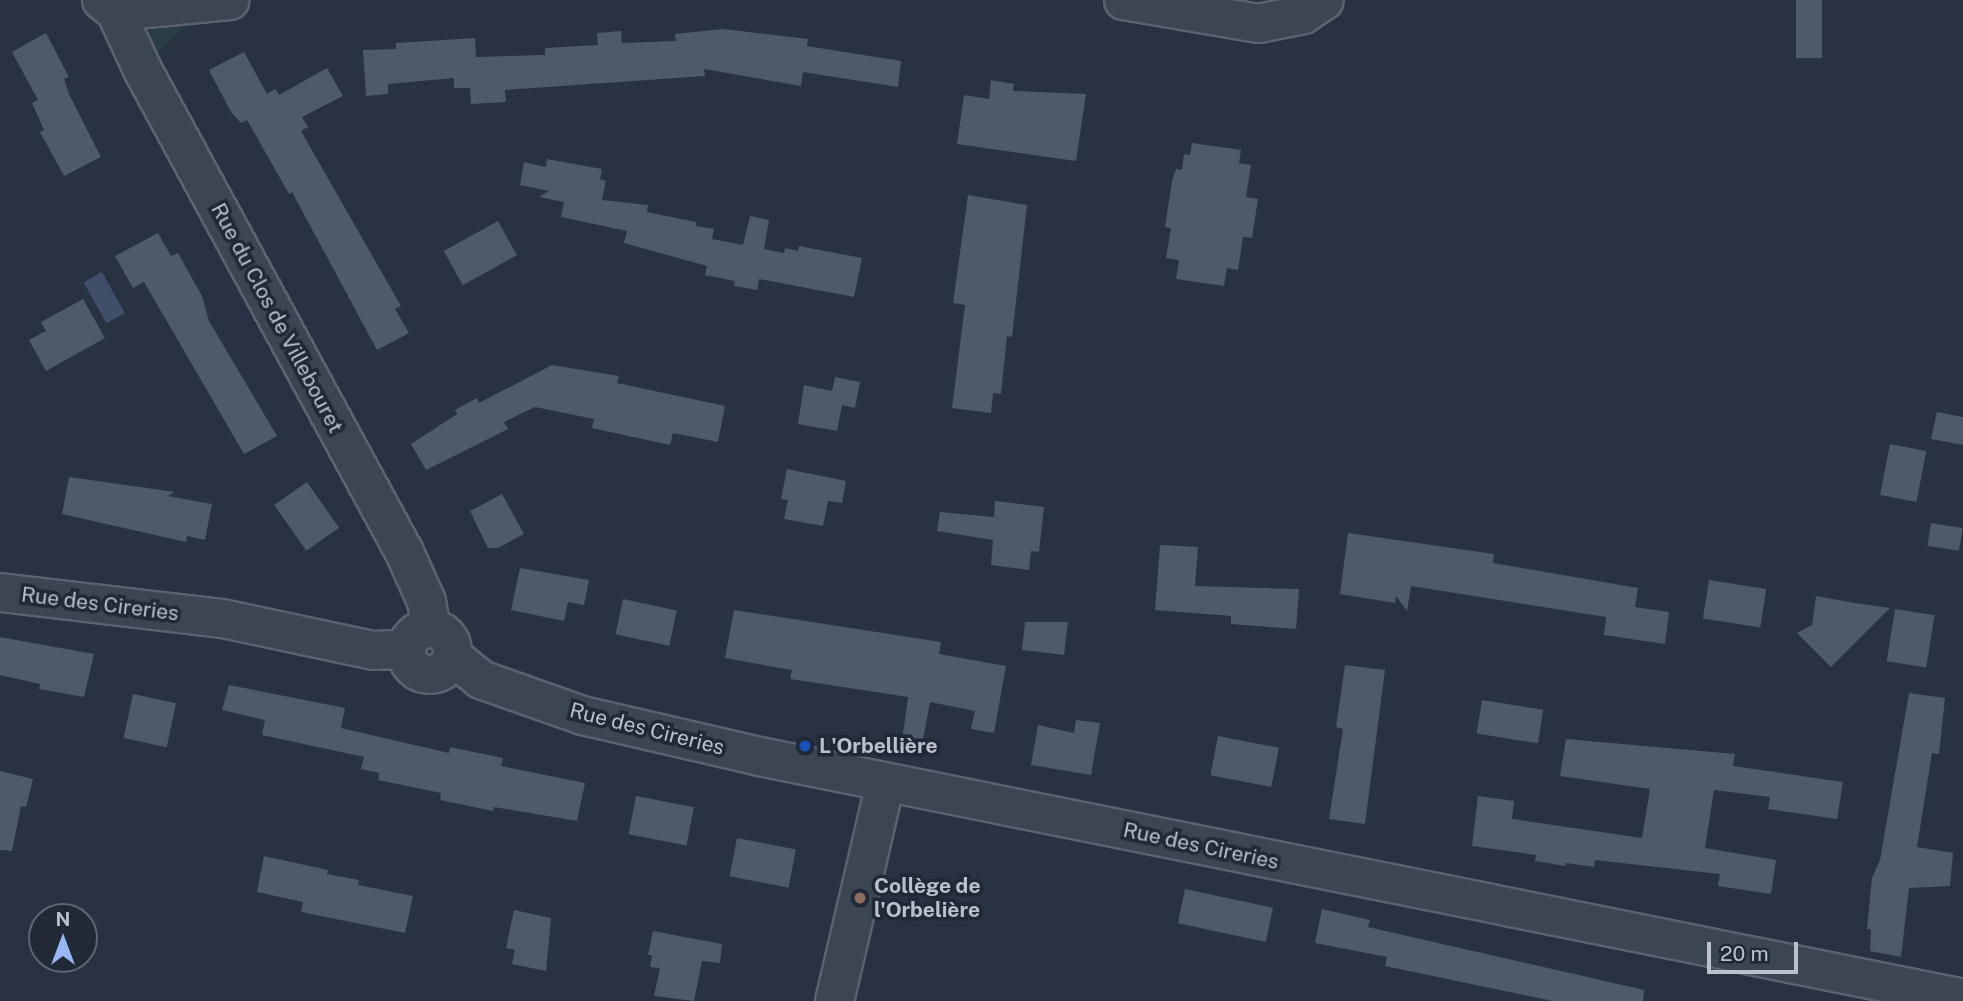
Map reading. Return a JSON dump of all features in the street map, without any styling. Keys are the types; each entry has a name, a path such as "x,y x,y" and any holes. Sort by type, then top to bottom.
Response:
{"street":[{"path":"108,5 228,0"},
{"path":"1123,0 1258,23 1303,14 1324,0"},
{"name":"Rue du Clos de Villebouret","path":"108,5 404,552 426,601 430,644"},
{"name":"Rue des Cireries","path":"0,592 222,618 373,650 430,644 480,679 582,715 885,782 1963,998"},
{"path":"834,1001 885,782"}],"green space":[{"path":"184,15 184,27 155,56 148,36 150,27 156,21"}],"water":[{"path":"102,272 125,313 106,323 84,282"}],"building":[{"path":"1796,0 1822,0 1822,58 1796,58"},
{"path":"723,29 808,39 807,46 901,61 898,87 803,72 801,86 704,69 705,76 505,90 506,102 471,104 470,88 454,88 454,78 388,84 388,94 366,96 363,50 396,49 396,43 475,38 476,57 545,55 545,48 598,45 597,33 621,31 622,43 676,41 675,34"},
{"path":"46,33 69,77 64,79 69,94 101,157 64,176 40,132 44,130 32,103 38,100 12,52"},
{"path":"244,52 267,94 275,89 279,95 327,68 343,96 302,117 308,127 301,131 401,306 395,309 409,333 377,350 292,192 289,194 247,120 241,123 231,112 209,70"},
{"path":"991,80 1014,84 1013,91 1086,94 1076,161 957,144 964,95 989,99"},
{"path":"1192,143 1241,150 1239,163 1251,165 1246,197 1258,199 1252,238 1243,237 1238,270 1227,268 1224,286 1176,279 1179,260 1166,258 1171,228 1165,227 1172,181 1176,169 1182,170 1184,154 1190,155"},
{"path":"547,159 602,169 600,179 606,181 602,200 648,205 647,212 696,222 696,226 714,229 712,239 743,245 750,216 769,220 764,249 784,253 785,248 798,251 799,246 862,258 854,297 759,279 757,290 734,286 735,281 705,275 707,266 624,243 627,231 561,217 564,202 539,197 549,191 520,185 524,162 546,167"},
{"path":"968,195 1027,205 1012,337 1007,336 1001,394 993,393 991,413 952,408 965,305 953,303"},
{"path":"498,221 517,255 463,285 444,251"},
{"path":"158,233 171,256 178,253 202,296 209,321 277,436 244,454 144,282 133,288 115,256"},
{"path":"83,299 105,338 46,371 29,340 46,331 41,322"},
{"path":"552,365 619,376 617,383 725,406 718,442 673,433 670,445 592,428 594,419 535,407 504,422 508,429 426,470 411,444 457,414 455,410 477,398 479,403"},
{"path":"835,377 860,382 855,408 842,405 837,431 798,424 804,385 832,391"},
{"path":"1937,412 1963,417 1963,445 1931,439"},
{"path":"1890,444 1926,451 1916,502 1880,495"},
{"path":"787,469 846,481 842,503 828,501 823,526 784,519 788,500 781,499"},
{"path":"69,477 175,492 168,496 212,504 205,540 187,536 186,542 62,514"},
{"path":"307,482 339,528 306,551 274,505"},
{"path":"502,494 524,534 498,548 488,548 470,511"},
{"path":"995,501 1044,507 1039,552 1031,551 1029,570 991,565 993,540 937,531 940,512 994,517"},
{"path":"1931,523 1963,528 1959,551 1927,546"},
{"path":"1348,533 1494,554 1493,563 1638,588 1635,607 1669,612 1665,644 1604,635 1606,617 1411,586 1407,611 1396,596 1395,603 1340,594"},
{"path":"1160,545 1198,547 1195,586 1299,589 1296,629 1231,624 1231,616 1155,610"},
{"path":"520,568 589,580 584,605 568,602 564,621 511,610"},
{"path":"1709,580 1766,589 1760,628 1703,619"},
{"path":"1816,596 1890,608 1831,667 1797,633 1812,625"},
{"path":"623,599 677,610 669,646 616,634"},
{"path":"1895,609 1935,615 1926,668 1887,661"},
{"path":"734,610 941,642 939,654 1006,666 994,733 971,729 975,711 930,702 921,751 901,748 908,697 790,679 792,670 725,658"},
{"path":"1025,622 1068,622 1064,655 1022,650"},
{"path":"0,637 94,654 84,697 39,689 40,684 0,675"},
{"path":"1345,665 1385,670 1365,824 1329,819 1343,729 1336,727"},
{"path":"229,685 345,708 341,728 449,753 450,747 503,758 501,766 585,783 577,821 494,807 493,811 440,800 441,793 378,780 379,773 361,769 364,757 262,735 265,720 222,710"},
{"path":"1909,693 1945,698 1939,754 1932,753 1917,847 1953,853 1950,886 1909,888 1901,957 1870,951 1871,929 1867,929 1872,878 1880,860"},
{"path":"133,694 176,703 167,747 124,738"},
{"path":"1482,700 1543,710 1538,743 1477,734"},
{"path":"1076,720 1100,723 1091,775 1031,765 1038,725 1074,733"},
{"path":"1218,736 1279,748 1271,787 1210,775"},
{"path":"1566,739 1735,754 1733,766 1843,782 1837,819 1768,809 1770,797 1714,790 1705,848 1776,860 1771,894 1718,886 1720,874 1595,860 1594,867 1566,863 1565,866 1535,861 1536,855 1472,846 1478,796 1514,801 1512,819 1642,838 1650,789 1560,776"},
{"path":"0,771 33,779 26,807 21,806 12,851 0,850"},
{"path":"636,796 694,807 686,846 629,834"},
{"path":"737,838 796,849 788,888 730,876"},
{"path":"264,856 328,870 327,874 359,880 358,885 413,896 405,933 301,912 303,902 257,892"},
{"path":"1185,889 1273,908 1266,942 1178,923"},
{"path":"1322,909 1370,920 1368,927 1644,990 1643,1001 1553,1001 1385,966 1387,957 1315,943"},
{"path":"514,910 551,918 546,971 512,964 515,950 506,948"},
{"path":"653,931 722,944 720,963 702,961 694,1001 654,996 660,968 650,967 652,955 648,955"}],"place":[{"name":"L'Orbellière","path":"805,746"},
{"name":"Collège de l'Orbelière","path":"860,898"}]}
